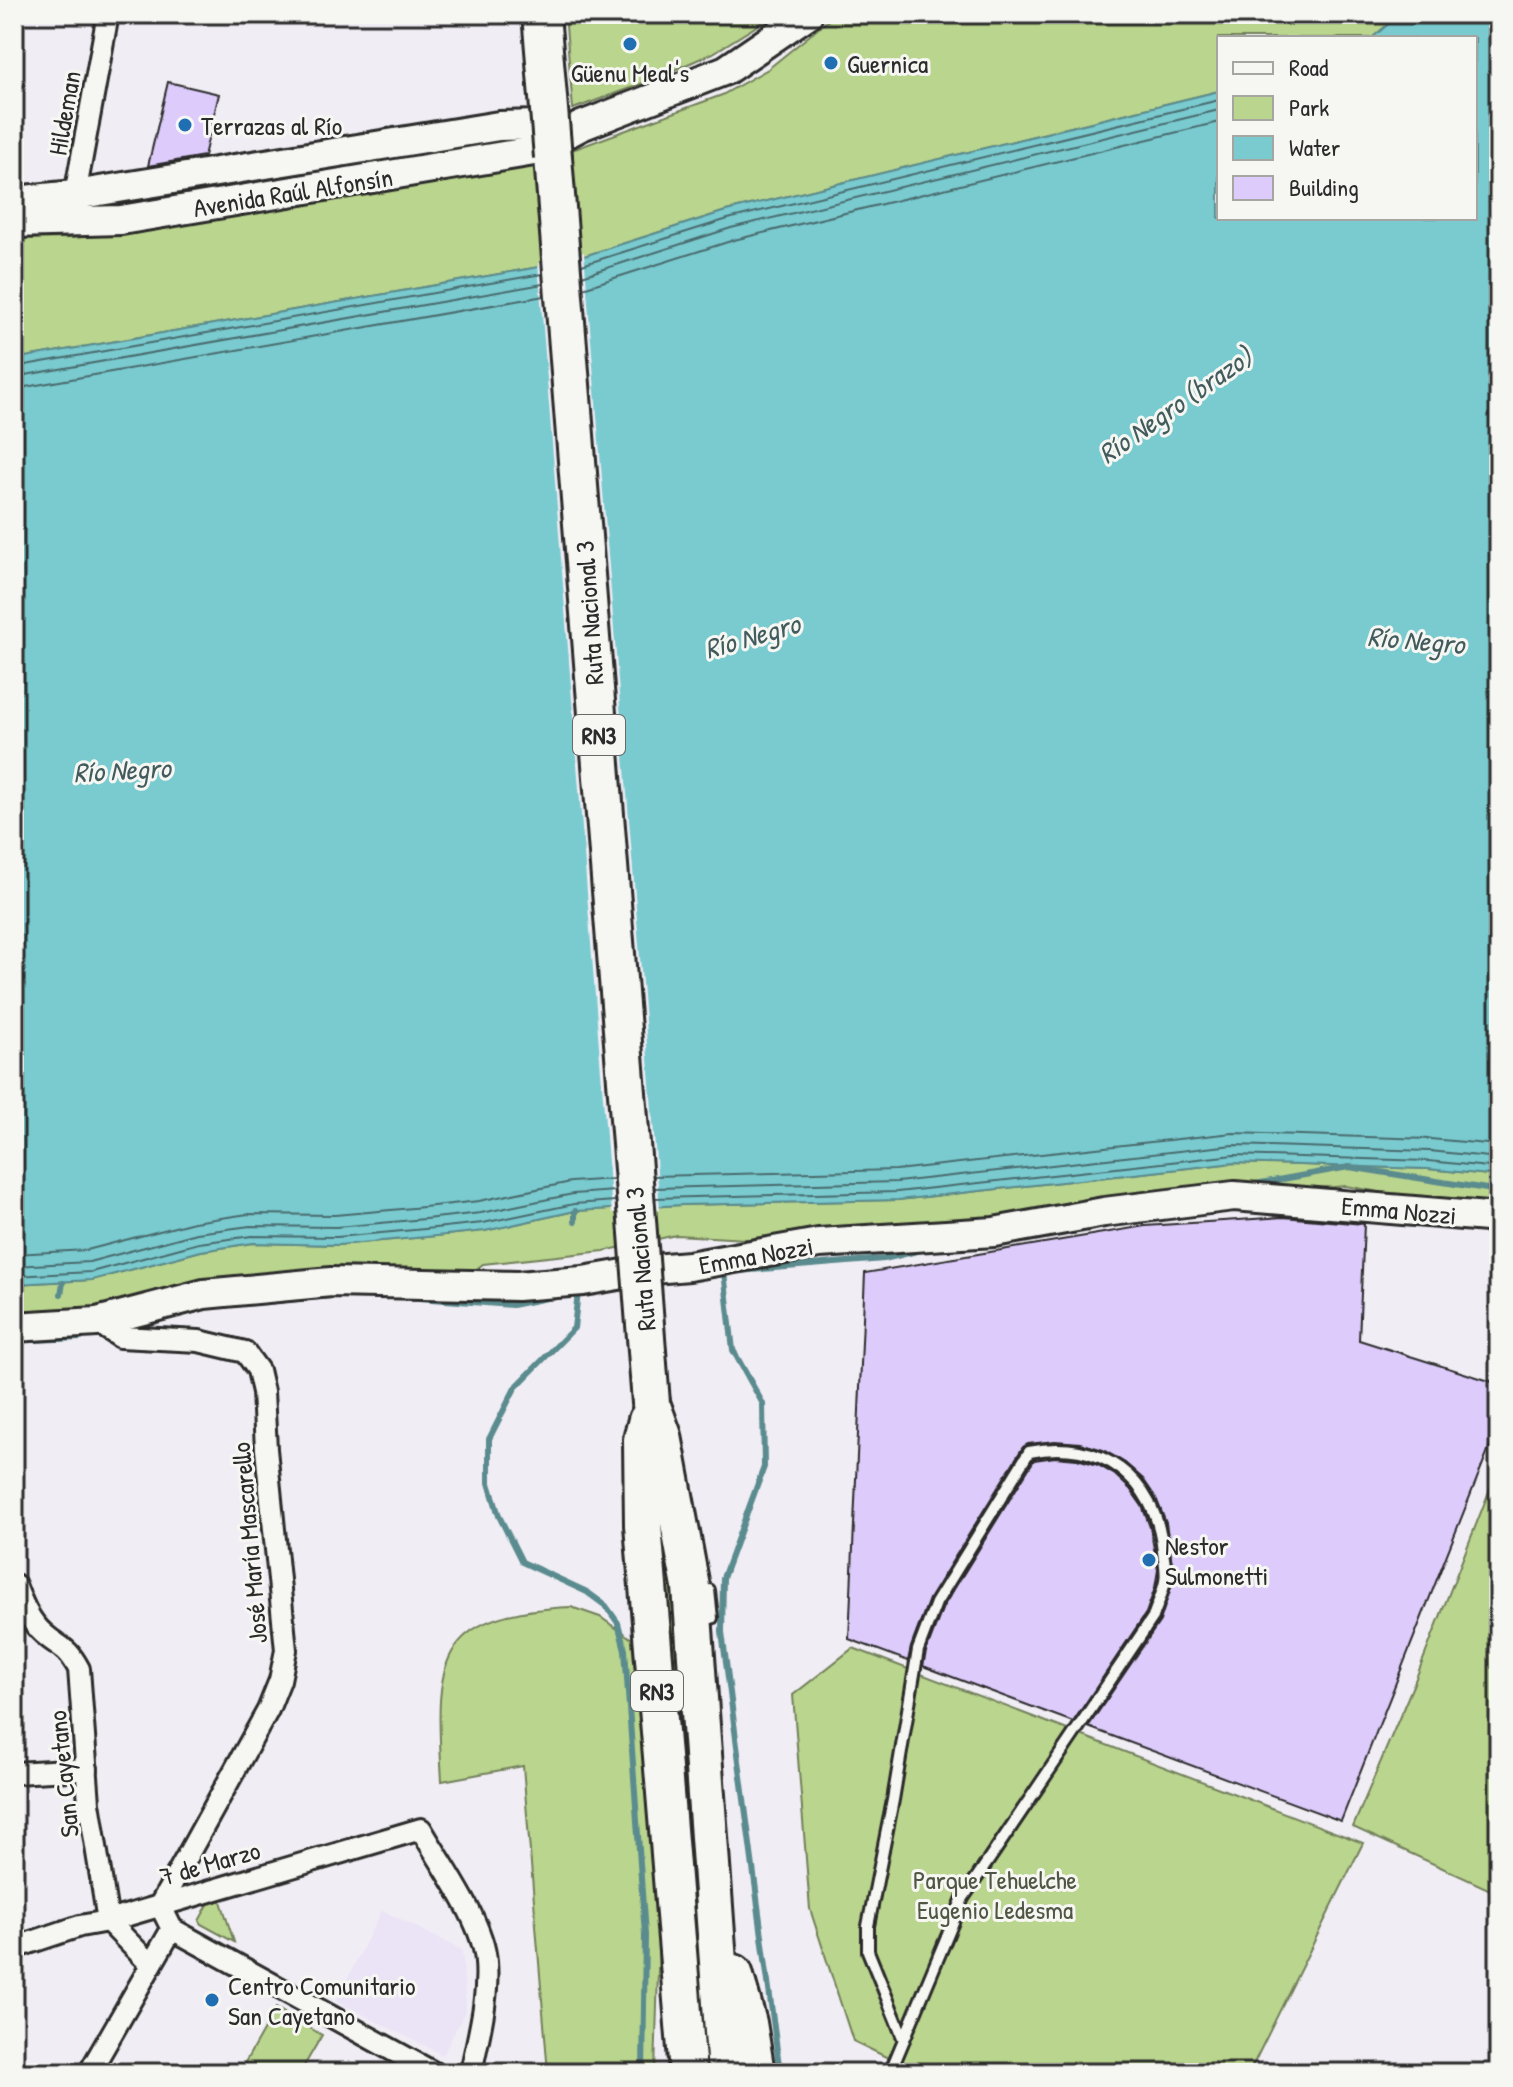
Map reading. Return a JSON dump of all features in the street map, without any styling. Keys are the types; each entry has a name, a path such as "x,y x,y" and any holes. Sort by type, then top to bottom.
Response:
{"highway":[{"name":"Ruta Nacional 3","path":"541,14 651,1403"},
{"name":"RN3","path":"651,1403 663,1436 691,1587 701,1604 712,1890 726,2073"},
{"name":"RN3","path":"651,1403 642,1440 643,1525 688,2073"},
{"path":"712,1890 748,2023 756,2073"},
{"path":"672,2073 680,1979"}],"street":[{"name":"Hildeman","path":"78,208 108,14"},
{"name":"Avenida Raúl Alfonsín","path":"14,201 78,208 121,220 534,151 566,132 726,70 808,14"},
{"name":"Avenida Raúl Alfonsín","path":"14,223 78,208"},
{"name":"Emma Nozzi","path":"14,1327 97,1322 204,1294 353,1281 517,1286 583,1281 819,1243 994,1232 1104,1212 1234,1196 1499,1218"},
{"name":"José María Mascarello","path":"97,1322 120,1337 199,1341 245,1352 258,1370 263,1392 286,1650 280,1680 268,1710 160,1905"},
{"name":"San Cayetano","path":"15,1585 33,1623 70,1652 79,1669 89,1803 108,1921"},
{"path":"14,1773 87,1769"},
{"name":"7 de Marzo","path":"14,1948 80,1926 108,1921 421,1829 481,1933 486,1975 471,2073"},
{"path":"160,1905 172,1929 434,2073"},
{"path":"108,1921 151,1965"},
{"path":"89,2073 172,1929"}],"lane":[{"path":"890,2073 904,2040 963,1898 1153,1617 1165,1580 1161,1529 1143,1492 1126,1470 1083,1450 1051,1448 1029,1452 936,1603 918,1650 868,1926 868,1951 904,2040"}],"shaded area":[{"path":"382,1910 462,1950 466,2009 443,2055 336,2001"}],"green space":[{"path":"565,14 776,14 713,53 573,109"},
{"path":"836,14 1400,14 1374,36 1217,36 1217,91 726,211 562,263 14,359 14,239 72,238 137,231 553,157 722,95 768,69"},
{"path":"1234,1163 1428,1169 1499,1176 1499,1208 1425,1200 1346,1186 1113,1205 819,1243 676,1235 604,1251 483,1264 464,1279 85,1316 14,1317 14,1284 92,1280 201,1251 253,1243 338,1245 426,1237 484,1231 575,1211 898,1200"},
{"path":"1499,1466 1499,1894 1353,1827 1414,1683"},
{"path":"669,1522 713,2073 698,2073 654,1524"},
{"path":"571,1607 600,1617 632,1639 659,1938 655,2073 548,2073 523,1766 442,1781 440,1705 443,1676 452,1652 468,1634 492,1620 526,1611"},
{"name":"Parque Tehuelche Eugenio Ledesma","path":"853,1648 1363,1843 1249,2073 919,2073 853,2041 810,1909 793,1695"},
{"path":"219,1895 234,1942 199,1921 211,1899"},
{"path":"276,2008 322,2035 300,2073 239,2073"}],"water":[{"path":"1400,14 1499,14 1499,1176 1428,1169 1234,1163 898,1200 575,1211 485,1231 426,1237 338,1245 253,1243 201,1251 92,1280 14,1284 14,359 562,263 726,211 1217,91 1217,220 1477,220 1477,36 1374,36"}],"pier":[{"path":"584,252 660,1210 612,1213 538,263"}],"building":[{"name":"Terrazas al Río","path":"168,82 219,94 204,156 148,166"},
{"name":"Nestor Sulmonetti","path":"1283,1217 1364,1224 1359,1340 1499,1384 1499,1423 1341,1821 1088,1727 1160,1621 1174,1578 1166,1523 1156,1498 1143,1479 1103,1450 1080,1443 1055,1441 1023,1447 929,1599 908,1661 849,1639 865,1273 1145,1226"},
{"path":"1055,1457 1098,1465 1130,1489 1142,1506 1150,1527 1158,1570 1146,1613 1073,1722 923,1666 943,1607 1034,1460"}],"waterway":[{"path":"1250,1185 1349,1167 1499,1191"},
{"path":"575,1211 575,1221"},
{"path":"738,1271 884,1259 921,1250"},
{"path":"724,1272 733,1350 763,1404 764,1467 723,1578 722,1632 780,2073"},
{"path":"61,1294 63,1283"},
{"path":"578,1292 574,1328 515,1388 489,1439 489,1483 499,1516 522,1562 587,1592 606,1606 618,1623 625,1650 645,1935 643,2073"},
{"path":"242,1304 342,1295"},
{"path":"405,1297 512,1305 557,1296"},
{"path":"34,1340 81,1338"}],"place":[{"name":"Güenu Meal's","path":"630,44"},
{"name":"Guernica","path":"831,63"},
{"name":"Terrazas al Río","path":"185,125"},
{"name":"Nestor Sulmonetti","path":"1149,1560"},
{"name":"Centro Comunitario San Cayetano","path":"212,2000"}],"water label":[{"name":"Río Negro (brazo)","path":"1175,405"},
{"name":"Río Negro","path":"752,636"},
{"name":"Río Negro","path":"1416,640"},
{"name":"Río Negro","path":"122,770"}]}
